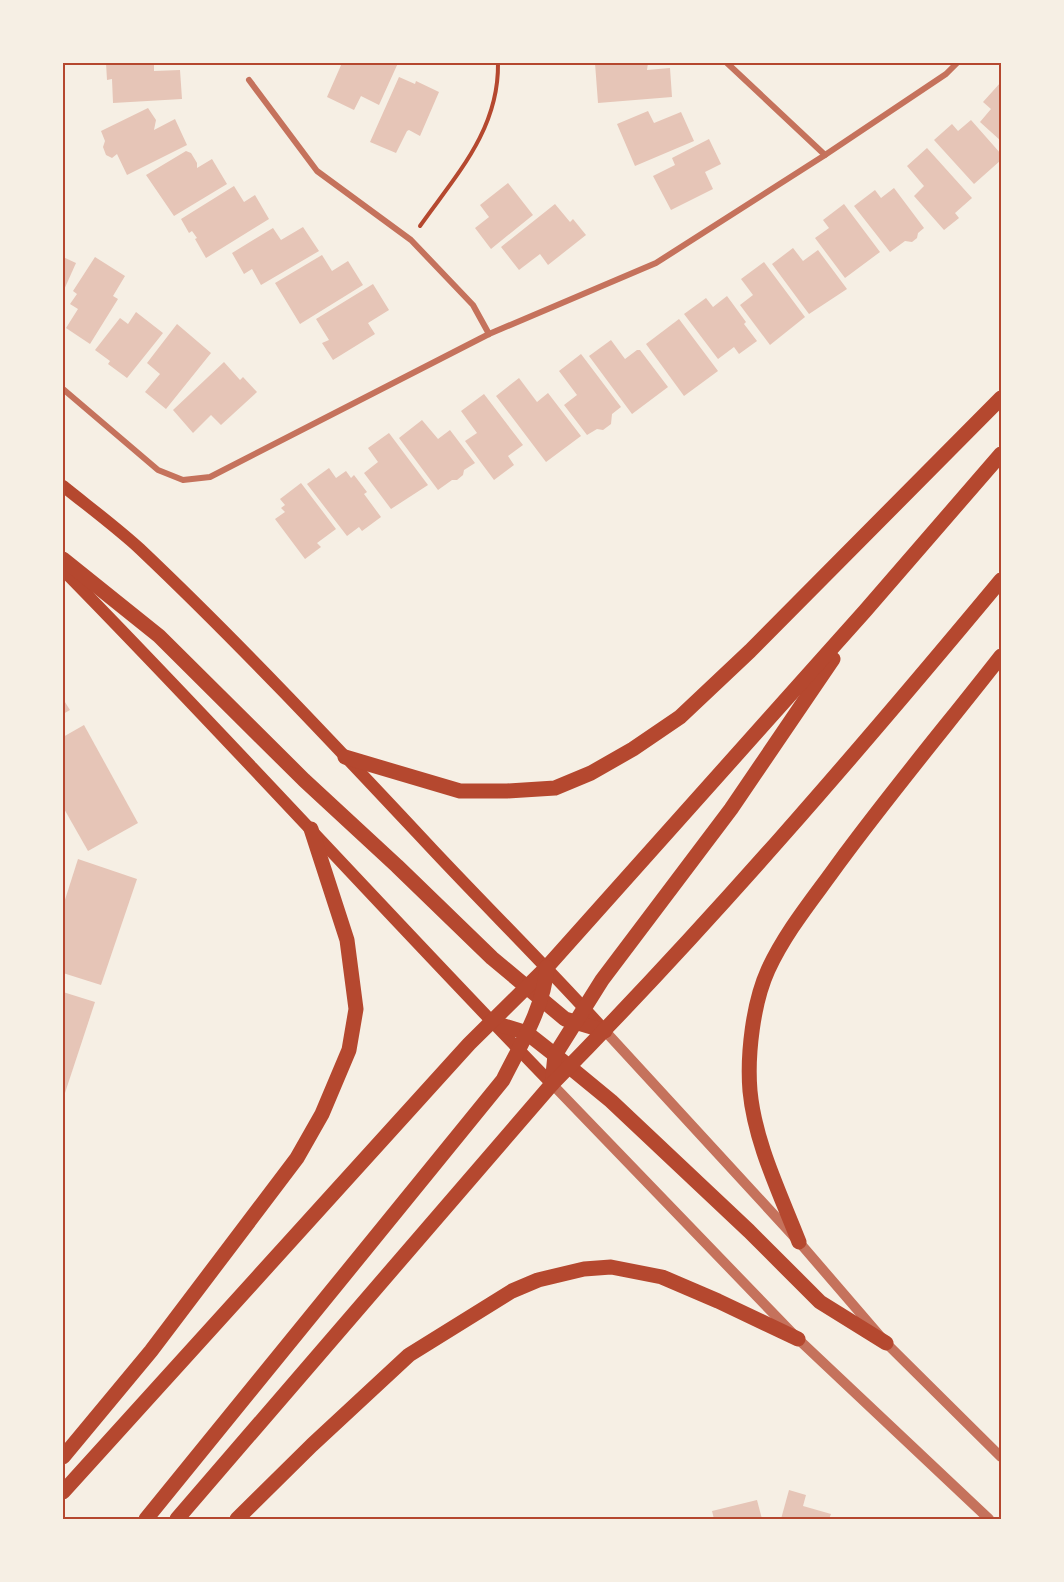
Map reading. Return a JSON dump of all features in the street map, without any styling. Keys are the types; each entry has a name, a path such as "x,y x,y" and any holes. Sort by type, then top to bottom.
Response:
{"main road":[{"path":"345,757 460,791 507,792 555,788 591,774 680,717 750,651 1001,398"},
{"path":"63,1492 491,1022 547,967 865,611 1001,454"},
{"path":"63,486 139,548 345,757 547,967 605,1031"},
{"path":"63,559 159,636 304,780 492,958 565,1020 605,1031"},
{"path":"63,570 164,673 552,1084"},
{"path":"177,1519 552,1084 605,1031 896,706 1001,580"},
{"path":"552,1084 555,1055 602,980 731,809 865,611"},
{"path":"800,1242 763,1148 753,1115 750,1089 751,1050 756,1010 767,973 786,935 855,842 1001,656"},
{"path":"63,1457 150,1351 297,1158 322,1114 350,1050 356,1009 347,940 311,829"},
{"path":"146,1519 503,1080 541,1000 546,985 547,967"},
{"path":"491,1022 527,1033 569,1066 646,1134 820,1302 886,1343"},
{"path":"237,1519 312,1445 409,1355 512,1291 538,1280 584,1269 611,1268 662,1277 798,1339"}],"street":[{"path":"727,63 825,155"},
{"path":"63,389 158,470 183,480 210,477 489,334 656,263 825,155 946,74 957,63"},
{"path":"249,80 317,171 411,240 473,305 489,334"},
{"path":"605,1031 800,1242 886,1343 1001,1457"},
{"path":"552,1084 798,1339 989,1519"}],"path":[{"path":"411,240 460,172 489,120 498,84 498,63"}],"building":[{"path":"106,63 154,63 154,71 180,70 182,99 113,103 112,79 107,80"},
{"path":"342,63 398,63 379,105 361,96 354,110 327,97"},
{"path":"595,63 648,63 647,70 670,68 672,97 598,103"},
{"path":"399,77 415,84 416,81 439,92 420,136 407,131 396,153 370,142"},
{"path":"1001,82 1001,141 980,122 991,109 983,102"},
{"path":"148,108 156,120 154,130 175,119 187,145 127,175 117,154 112,158 106,155 103,147 105,141 101,131"},
{"path":"648,111 654,123 681,112 694,141 635,166 617,124"},
{"path":"971,120 1001,154 1001,160 974,184 934,140 952,124 958,131"},
{"path":"709,139 721,164 705,172 713,189 671,210 653,176 675,165 672,158"},
{"path":"927,148 972,198 955,213 959,218 944,230 914,196 924,186 907,166"},
{"path":"186,151 191,153 197,163 197,168 212,159 227,184 174,216 146,175"},
{"path":"508,183 533,215 491,249 475,228 489,217 480,205"},
{"path":"234,186 244,202 255,195 269,219 206,258 195,239 197,238 192,231 189,233 181,219"},
{"path":"894,188 924,228 912,242 905,241 890,252 854,206 875,190 881,198"},
{"path":"555,204 570,222 573,219 586,235 548,265 540,254 519,270 501,247"},
{"path":"844,204 880,252 845,278 815,238 829,228 823,220"},
{"path":"303,227 319,251 261,285 252,269 244,274 232,253 273,228 281,240"},
{"path":"793,248 803,261 818,250 847,289 809,314 772,264"},
{"path":"322,255 332,271 348,261 363,285 300,324 275,283"},
{"path":"63,257 76,263 63,292"},
{"path":"95,257 125,276 113,296 118,299 90,344 66,328 78,309 70,304 77,294 73,291"},
{"path":"764,262 805,317 770,345 740,305 753,295 741,279"},
{"path":"373,284 389,310 368,323 375,334 333,360 322,343 329,340 316,319"},
{"path":"727,296 757,341 739,354 734,347 718,359 684,314 706,298 713,307"},
{"path":"136,312 163,333 127,378 108,364 110,361 95,350 120,318 128,324"},
{"path":"679,319 718,371 684,396 646,344"},
{"path":"177,324 211,353 166,409 145,392 160,374 147,363"},
{"path":"611,340 625,359 640,350 668,387 632,414 589,356"},
{"path":"581,354 621,407 612,414 611,424 603,430 597,429 587,435 564,405 577,395 559,371"},
{"path":"224,362 240,380 243,377 257,392 221,425 211,415 193,433 173,410"},
{"path":"519,378 537,402 548,393 581,436 546,462 496,396"},
{"path":"484,394 523,445 508,456 514,465 494,480 465,441 477,433 461,411"},
{"path":"422,420 438,439 450,430 475,463 464,470 463,475 457,480 452,480 438,490 399,438"},
{"path":"389,433 428,485 391,509 364,473 378,462 368,448"},
{"path":"329,468 336,478 346,471 351,478 354,475 367,492 364,494 381,517 362,531 359,527 347,536 307,484"},
{"path":"301,483 336,529 317,543 321,547 305,559 275,519 285,512 281,508 285,505 280,499"},
{"path":"63,699 70,710 63,714"},
{"path":"84,725 138,823 88,851 63,807 63,737"},
{"path":"78,859 137,879 101,985 63,973 63,906"},
{"path":"63,992 95,1002 63,1099"},
{"path":"789,1490 806,1495 803,1506 831,1514 829,1519 781,1519"},
{"path":"757,1500 762,1519 714,1519 712,1511"}]}
